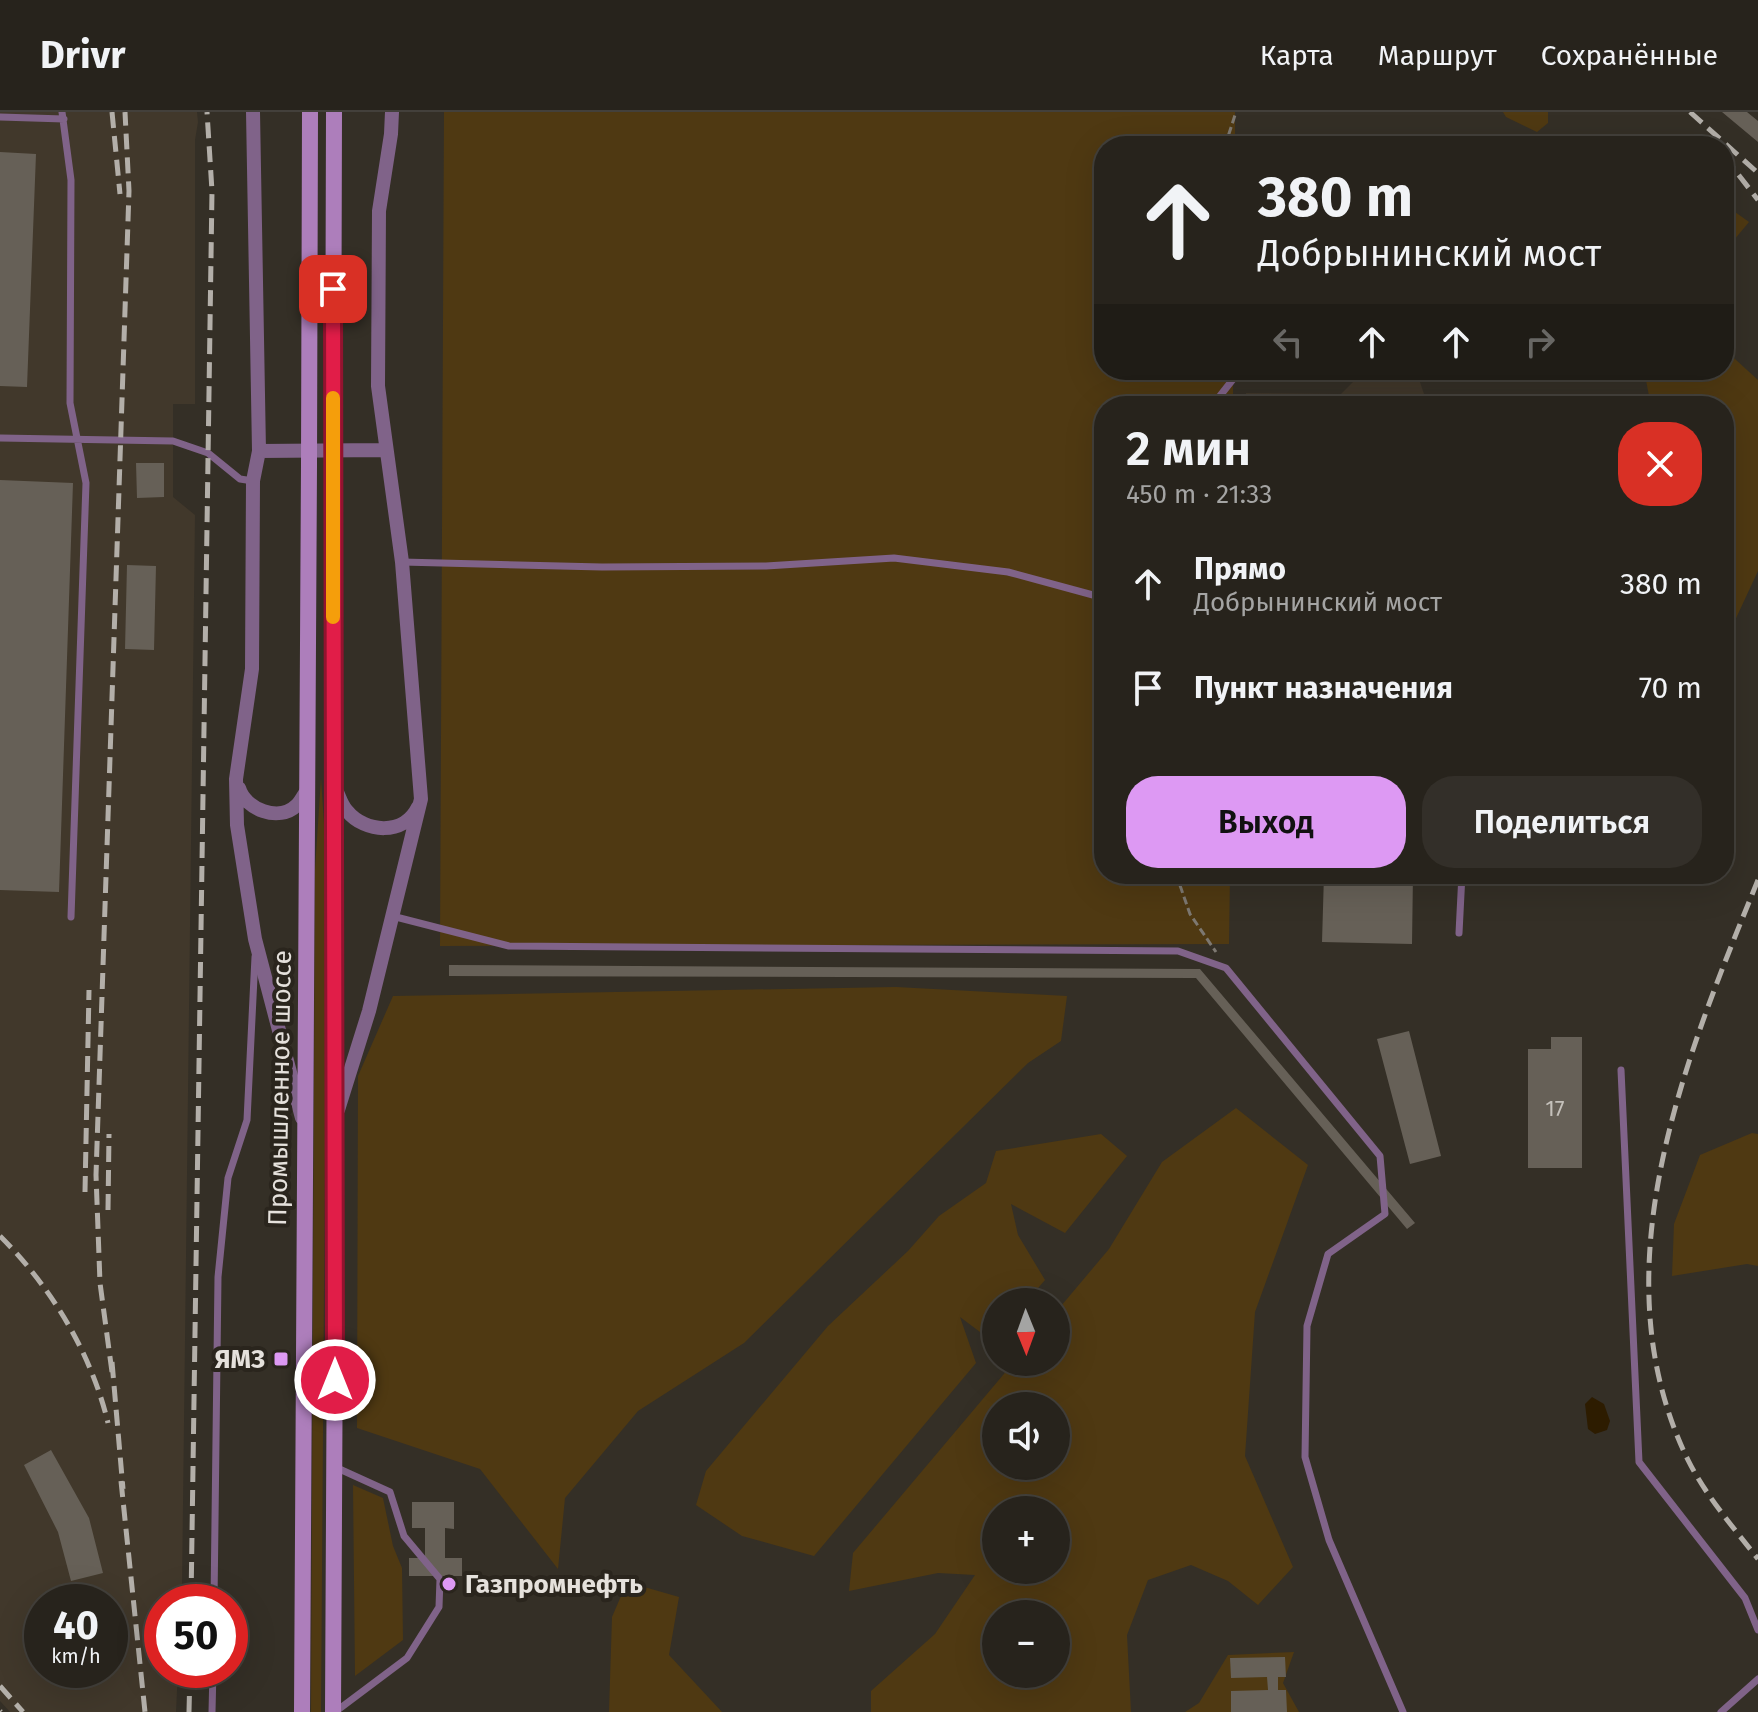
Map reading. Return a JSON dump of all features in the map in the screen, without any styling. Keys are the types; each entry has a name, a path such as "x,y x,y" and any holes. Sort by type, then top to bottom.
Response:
{"main road":[{"name":"Промышленное шоссе","path":"302,1712 310,112"},
{"name":"Промышленное шоссе","path":"334,112 334,1712"}],"street":[{"path":"253,112 259,451 253,481 252,669 236,779 237,825 255,939 303,1121"},
{"path":"336,1118 369,1011 421,799 402,562 378,386 379,211 392,112"},
{"path":"259,451 385,450"},
{"path":"236,779 242,798 256,810 276,813 295,807 308,789"},
{"path":"335,787 345,809 362,824 376,829 403,823 414,813 421,799"}],"lane":[{"path":"0,117 63,116 71,180 70,403 86,483 71,917"},
{"path":"1220,396 1232,380"},
{"path":"0,438 173,441 208,453 240,479 253,481"},
{"path":"402,562 602,567 766,566 894,558 1008,572 1094,595"},
{"path":"1459,933 1461,884"},
{"path":"392,916 509,946 1178,951 1226,968 1380,1156 1385,1214 1328,1254 1307,1326 1305,1457 1329,1540 1403,1712"},
{"path":"214,1584 218,1277 228,1178 247,1120 255,939"},
{"path":"1621,1070 1639,1462 1745,1598 1758,1630"},
{"path":"334,1466 390,1492 404,1536 440,1579 439,1607 407,1658 334,1712"},
{"path":"1721,1712 1758,1679"},
{"path":"212,1712 213,1688"}],"path":[{"path":"1228,136 1236,112"},
{"path":"1180,884 1190,914 1226,968"}],"shaded area":[{"path":"0,112 197,112 195,404 173,404 173,497 195,515 182,1584 144,1584 144,1688 177,1688 176,1712 10,1712 0,1701"},
{"path":"444,112 1235,112 1235,136 1094,136 1094,380 1233,380 1233,396 1094,396 1094,884 1230,884 1229,944 440,946"},
{"path":"1503,112 1548,112 1548,123 1537,132 1506,117"},
{"path":"1734,211 1749,222 1734,240"},
{"path":"1734,358 1758,380 1758,571 1734,623 1734,396 1649,396 1646,380 1734,380"},
{"path":"1355,380 1419,380 1424,394 1584,396 1246,396 1246,393 1341,394"},
{"path":"321,778 327,869 321,1712 311,1712 315,869"},
{"path":"896,987 1067,996 1061,1041 1028,1063 744,1343 638,1411 565,1498 558,1569 480,1469 357,1428 358,1076 393,996"},
{"path":"1236,1108 1308,1165 1255,1312 1245,1456 1293,1567 1258,1605 1228,1581 1191,1565 1148,1580 1127,1635 1131,1712 871,1712 871,1691 935,1634 975,1575 938,1573 849,1591 853,1553 982,1400 982,1480 1070,1480 1070,1392 989,1392 1002,1376 1070,1376 1070,1295 1109,1249 1162,1162"},
{"path":"1752,1133 1758,1134 1758,1266 1747,1264 1672,1276 1674,1224 1700,1155"},
{"path":"1101,1134 1127,1156 1065,1233 1011,1204 1018,1235 1045,1280 1038,1288 982,1288 982,1334 960,1317 976,1363 814,1556 742,1536 696,1505 706,1471 828,1326 908,1251 939,1216 986,1183 996,1151"},
{"path":"1592,1397 1604,1404 1610,1421 1607,1430 1595,1434 1588,1429 1585,1404"},
{"path":"353,1485 383,1498 393,1546 402,1568 403,1640 355,1676"},
{"path":"627,1582 679,1597 669,1655 722,1712 609,1712 612,1617"},
{"path":"1294,1652 1283,1683 1299,1712 1185,1712 1199,1703 1228,1655"}],"building":[{"path":"1722,112 1747,112 1758,121 1758,142"},
{"path":"0,152 36,154 27,387 0,386"},
{"path":"136,463 164,463 164,497 137,498"},
{"path":"0,480 73,483 59,892 0,890"},
{"path":"127,565 156,566 154,650 125,649"},
{"path":"1324,884 1413,884 1412,944 1322,942"},
{"path":"449,965 1200,969 1415,1223 1407,1229 1196,978 449,976"},
{"path":"1409,1031 1441,1156 1410,1164 1377,1039"},
{"path":"1551,1037 1582,1037 1582,1168 1528,1168 1528,1049 1551,1049"},
{"path":"51,1450 89,1518 103,1573 71,1581 58,1532 24,1465"},
{"path":"412,1502 454,1502 454,1529 445,1528 445,1558 462,1558 462,1576 409,1576 409,1558 425,1558 425,1528 412,1528"},
{"path":"1285,1657 1286,1677 1278,1677 1278,1690 1286,1690 1287,1712 1231,1712 1231,1691 1268,1690 1267,1677 1231,1678 1230,1658"}],"railway":[{"path":"112,112 120,194"},
{"path":"112,1372 100,1283 96,1175 129,191 125,112"},
{"path":"191,1584 212,191 207,112"},
{"path":"1690,112 1717,136"},
{"path":"1734,151 1758,173"},
{"path":"1734,169 1758,200"},
{"path":"1758,880 1703,1020 1680,1093 1661,1167 1650,1241 1650,1315 1662,1388 1695,1473 1711,1499 1758,1559"},
{"path":"85,1192 89,990"},
{"path":"108,1210 109,1134"},
{"path":"0,1236 36,1277 67,1322 91,1371 108,1423"},
{"path":"112,1362 123,1489"},
{"path":"121,1481 145,1712"},
{"path":"0,1686 23,1712"},
{"path":"189,1712 190,1688"}],"slow traffic":[{"path":"333,398 333,617"}],"place":[{"name":"ЯМЗ","path":"281,1359"},
{"name":"Газпромнефть","path":"449,1584"}],"route":[{"path":"333,289 335,1380"}]}
